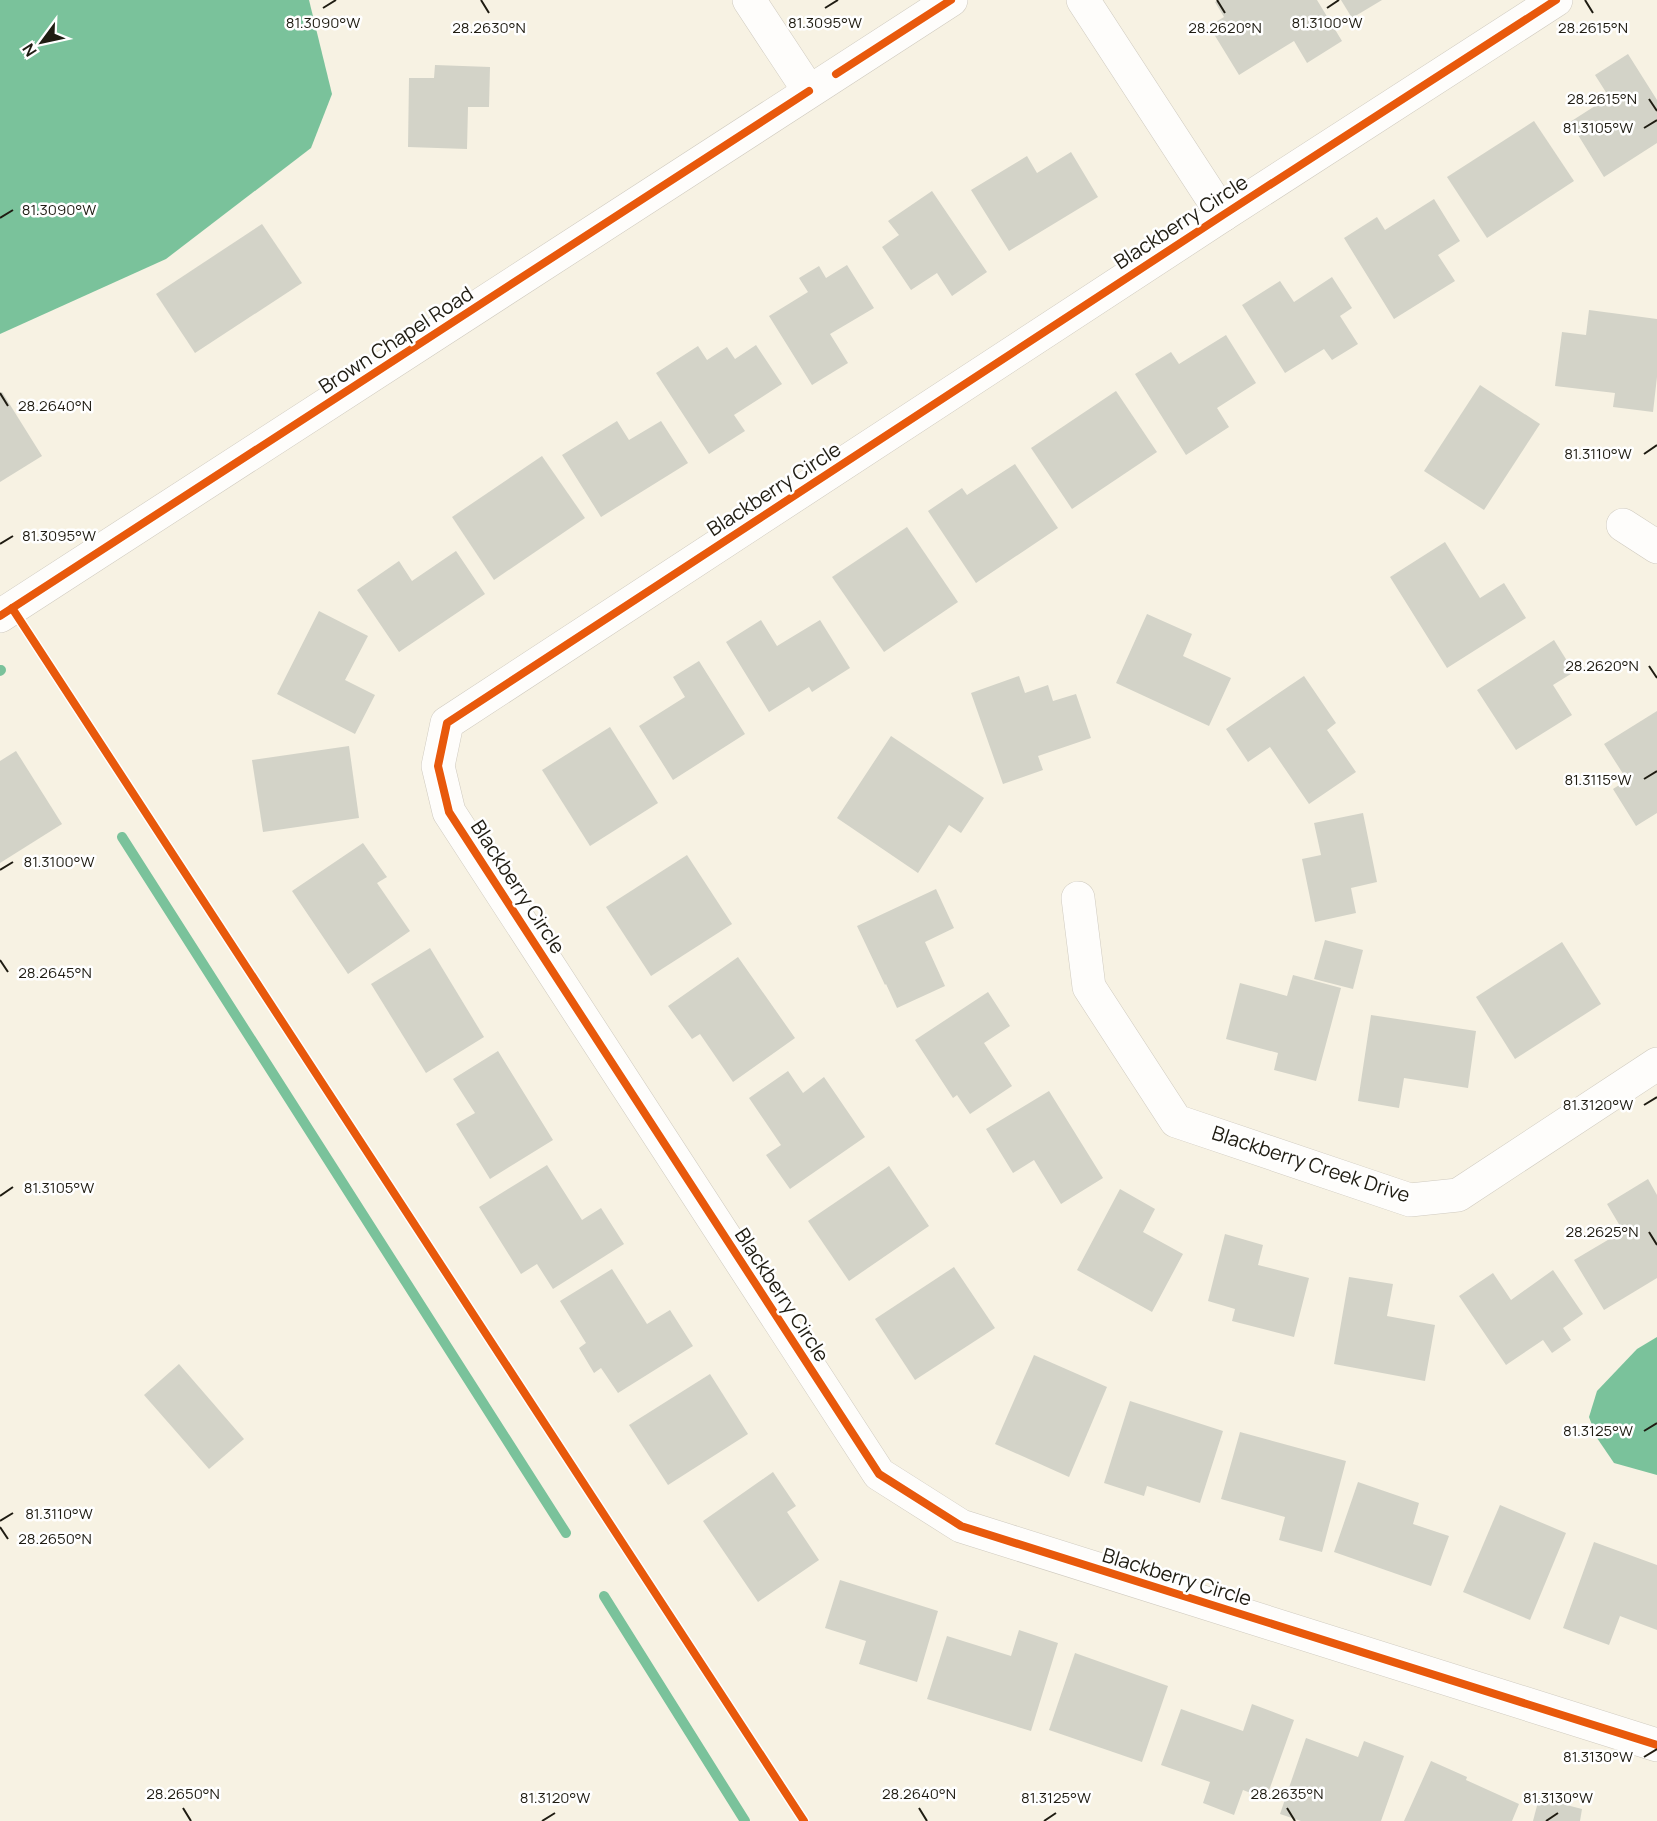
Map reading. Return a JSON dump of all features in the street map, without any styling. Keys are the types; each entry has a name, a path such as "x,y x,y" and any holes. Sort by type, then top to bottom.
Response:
{"street":[{"path":"748,0 809,91"},
{"name":"Brown Chapel Road","path":"0,616 951,0"},
{"name":"Blackberry Circle","path":"1083,0 1223,214"},
{"name":"Blackberry Circle","path":"1556,0 1223,214 447,723 438,765 449,812 879,1474 961,1526 1657,1745"},
{"path":"1623,525 1657,547"},
{"name":"Blackberry Creek Drive","path":"1078,897 1089,987 1176,1121 1410,1200 1458,1195 1657,1064"}],"shaded area":[{"path":"0,0 309,0 332,94 311,148 166,259 0,334"},
{"path":"1657,1337 1657,1475 1614,1463 1597,1438 1589,1417 1597,1391 1637,1349"}],"building":[{"path":"1219,0 1317,0 1342,41 1307,63 1294,41 1239,75 1209,26 1224,17 1215,2"},
{"path":"1341,0 1382,0 1352,18"},
{"path":"1628,54 1657,100 1657,143 1604,177 1570,122 1609,97 1595,75"},
{"path":"435,65 490,67 489,107 468,107 467,149 408,147 409,78 434,78"},
{"path":"1534,121 1574,181 1487,238 1447,177"},
{"path":"1071,152 1098,197 1009,251 971,190 1027,156 1037,173"},
{"path":"932,191 987,272 952,296 937,273 911,290 882,247 899,235 888,221"},
{"path":"1434,199 1460,241 1438,255 1455,281 1394,319 1344,238 1377,217 1385,230"},
{"path":"262,224 302,283 195,353 156,294"},
{"path":"847,265 874,308 830,334 848,363 812,385 769,316 808,292 799,278 819,266 826,278"},
{"path":"1332,277 1352,308 1340,316 1358,344 1332,360 1324,349 1285,373 1242,305 1280,281 1294,302"},
{"path":"1589,310 1657,319 1657,377 1653,412 1613,407 1615,393 1555,386 1562,332 1586,335"},
{"path":"1226,335 1256,383 1217,408 1229,427 1186,455 1135,374 1171,352 1179,364"},
{"path":"756,345 782,384 734,415 745,431 709,454 656,373 698,346 707,360 727,347 735,359"},
{"path":"1480,385 1540,424 1484,510 1424,471"},
{"path":"1116,391 1157,452 1072,509 1031,448"},
{"path":"2,392 42,456 0,482 0,393"},
{"path":"617,421 629,440 661,421 688,463 601,517 562,455"},
{"path":"542,456 585,518 494,580 452,517"},
{"path":"1015,464 1058,528 976,583 928,511 962,488 967,495"},
{"path":"907,527 958,602 884,652 832,577"},
{"path":"1445,542 1480,598 1504,583 1526,618 1447,668 1390,577"},
{"path":"456,551 485,594 399,652 357,590 399,561 412,581"},
{"path":"319,611 368,636 345,680 375,695 355,734 277,694"},
{"path":"1147,614 1192,634 1183,656 1231,678 1209,726 1116,683"},
{"path":"761,620 777,646 820,620 850,668 812,692 809,687 769,712 726,642"},
{"path":"1554,640 1574,672 1553,685 1572,715 1516,750 1477,690"},
{"path":"699,661 745,734 673,780 639,726 685,697 673,677"},
{"path":"1019,676 1025,693 1048,685 1053,701 1076,694 1091,738 1038,756 1043,770 1003,784 971,693"},
{"path":"1304,676 1336,723 1327,730 1356,772 1309,804 1270,747 1248,762 1226,729"},
{"path":"1657,711 1657,813 1636,826 1613,789 1627,780 1604,744"},
{"path":"610,727 658,803 590,846 542,770"},
{"path":"891,736 984,798 961,833 949,825 918,873 837,818"},
{"path":"349,746 359,818 263,832 252,760"},
{"path":"16,751 62,824 0,863 0,761"},
{"path":"1363,813 1377,882 1351,888 1356,913 1315,922 1302,859 1321,855 1314,823"},
{"path":"363,843 387,877 377,883 410,931 348,974 292,891"},
{"path":"687,855 732,924 651,976 606,907"},
{"path":"936,889 954,928 925,942 945,986 897,1008 857,926"},
{"path":"1325,940 1363,950 1353,989 1314,979"},
{"path":"1562,942 1601,1004 1515,1059 1476,997"},
{"path":"430,948 484,1037 426,1073 371,984"},
{"path":"738,957 795,1038 733,1082 700,1034 692,1039 668,1006"},
{"path":"1293,975 1341,988 1316,1081 1274,1070 1278,1053 1226,1039 1240,983 1287,996"},
{"path":"988,992 1010,1026 984,1043 1012,1086 970,1114 957,1095 953,1098 915,1040"},
{"path":"1371,1015 1476,1031 1468,1088 1404,1078 1399,1108 1358,1101"},
{"path":"498,1051 553,1140 490,1179 456,1124 475,1113 453,1079"},
{"path":"788,1071 803,1093 824,1077 865,1137 790,1189 766,1155 781,1145 749,1098"},
{"path":"1049,1091 1103,1178 1061,1204 1034,1160 1013,1173 986,1129"},
{"path":"547,1165 582,1220 601,1208 624,1244 553,1289 537,1264 521,1274 479,1207"},
{"path":"889,1166 929,1226 849,1281 808,1221"},
{"path":"1648,1179 1657,1195 1657,1278 1604,1310 1574,1260 1623,1231 1607,1204"},
{"path":"1120,1189 1155,1209 1143,1232 1183,1254 1152,1312 1077,1270"},
{"path":"1225,1234 1263,1245 1258,1265 1309,1278 1294,1337 1232,1321 1235,1309 1208,1301"},
{"path":"954,1267 995,1328 915,1380 875,1319"},
{"path":"612,1269 647,1324 670,1310 693,1346 618,1393 601,1368 594,1373 579,1348 586,1343 560,1301"},
{"path":"1553,1270 1583,1314 1563,1328 1571,1340 1552,1353 1543,1340 1506,1365 1459,1296 1493,1273 1511,1300"},
{"path":"1349,1277 1393,1284 1387,1316 1435,1325 1425,1381 1334,1364"},
{"path":"1034,1355 1107,1387 1069,1477 995,1444"},
{"path":"179,1364 244,1439 209,1469 144,1395"},
{"path":"710,1374 748,1434 668,1485 629,1425"},
{"path":"1130,1401 1223,1431 1200,1503 1147,1486 1144,1496 1104,1483"},
{"path":"1240,1432 1346,1461 1322,1552 1279,1540 1285,1517 1221,1499"},
{"path":"773,1472 796,1506 787,1512 819,1560 758,1602 703,1521"},
{"path":"1358,1482 1419,1503 1413,1524 1449,1536 1431,1586 1334,1552"},
{"path":"1500,1505 1566,1533 1530,1620 1463,1592"},
{"path":"1594,1542 1657,1565 1657,1630 1620,1616 1609,1645 1563,1628"},
{"path":"840,1580 938,1611 917,1682 859,1664 866,1641 825,1628"},
{"path":"1019,1630 1058,1643 1031,1731 927,1699 947,1636 1011,1656"},
{"path":"1075,1653 1168,1686 1142,1762 1049,1730"},
{"path":"1252,1704 1294,1720 1266,1799 1243,1790 1234,1815 1203,1803 1210,1782 1161,1765 1181,1709 1243,1731"},
{"path":"1306,1738 1358,1757 1364,1741 1404,1756 1381,1821 1301,1821 1280,1814"},
{"path":"1431,1761 1519,1804 1512,1821 1404,1821"},
{"path":"1539,1798 1582,1809 1580,1821 1533,1821"}],"waterway":[{"path":"122,837 566,1533"},
{"path":"604,1596 745,1821"}],"cycle path":[{"path":"836,74 951,0"},
{"path":"1556,0 447,723 438,766 449,812 879,1474 961,1526 1657,1745"},
{"path":"0,616 809,91"},
{"path":"12,608 804,1821"}]}
